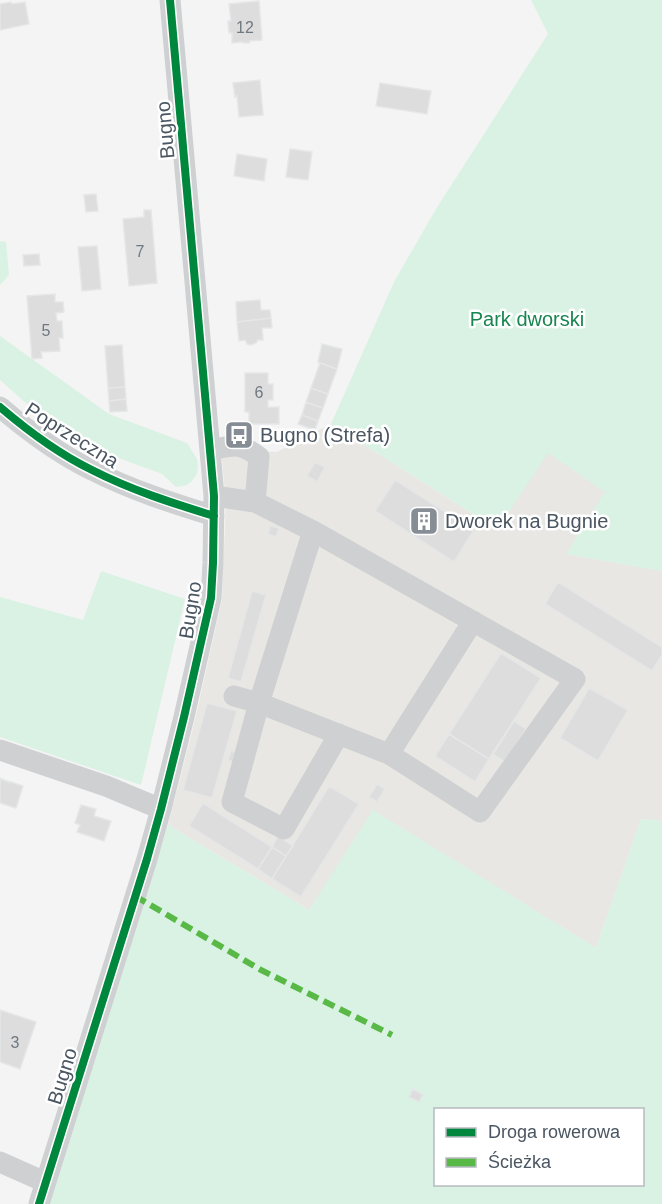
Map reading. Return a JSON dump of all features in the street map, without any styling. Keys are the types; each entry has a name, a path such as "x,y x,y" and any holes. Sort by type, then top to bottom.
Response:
{"street":[{"name":"Bugno","path":"39,1204 162,808 211,598 214,506 170,0"},
{"name":"Poprzeczna","path":"0,407 40,439 90,470 163,500 214,506 255,502 313,531 575,679 480,812 389,754"},
{"path":"210,450 238,445 249,449 259,458 255,502"},
{"path":"313,531 259,703 232,802 284,829 339,734"},
{"path":"234,696 259,703 389,754 474,621"},
{"path":"0,750 106,786 162,808"},
{"path":"0,1162 45,1182"}],"shaded area":[{"path":"331,424 497,529 548,452 606,492 567,554 662,571 662,821 641,819 596,948 374,811 309,910 168,825 195,720 222,599 226,503 221,449 277,452"}],"green space":[{"name":"Park dworski","path":"531,0 662,0 662,571 566,554 605,492 548,453 497,529 331,424 394,282 436,209 548,34"},
{"path":"0,241 6,242 9,275 0,285"},
{"path":"0,336 109,414 187,443 197,459 197,474 187,485 176,487 162,474 89,447 47,422 0,380"},
{"path":"101,571 185,599 141,785 0,737 0,597 83,620"},
{"path":"373,810 596,948 641,819 662,821 662,1204 50,1204 168,825 309,910"}],"building":[{"path":"259,1 262,40 232,43 228,21 231,21 229,4"},
{"path":"11,2 12,4 25,2 29,24 0,30 0,4"},
{"path":"260,80 263,115 239,117 233,83"},
{"path":"380,83 431,91 427,114 376,106"},
{"path":"290,149 312,152 308,180 286,177"},
{"path":"237,154 267,159 264,181 234,176"},
{"path":"96,194 98,211 86,212 84,195"},
{"path":"144,210 151,210 157,283 129,286 123,219 144,217"},
{"path":"97,246 101,289 82,291 78,247"},
{"path":"39,254 40,265 24,266 23,255"},
{"path":"55,294 55,302 63,302 64,312 56,313 57,321 62,321 63,338 59,338 60,351 41,352 42,358 32,359 27,296"},
{"path":"260,300 261,310 270,310 271,318 237,322 236,302"},
{"path":"271,318 272,328 262,328 263,340 258,340 251,345 245,340 239,341 237,322"},
{"path":"322,344 342,349 337,369 318,362"},
{"path":"122,345 125,387 108,388 105,346"},
{"path":"320,363 337,369 328,394 311,388"},
{"path":"245,373 268,373 268,384 273,384 273,400 268,400 268,407 279,407 279,424 249,424 249,412 245,412"},
{"path":"125,387 126,399 109,401 108,388"},
{"path":"311,388 328,394 323,408 306,402"},
{"path":"126,399 127,411 110,412 109,401"},
{"path":"306,402 323,408 318,421 302,415"},
{"path":"302,415 318,421 315,430 298,424"},
{"path":"315,462 325,467 317,482 307,476"},
{"name":"Dworek na Bugnie","path":"395,480 474,530 454,562 375,511"},
{"path":"270,526 279,528 276,537 268,534"},
{"path":"558,582 662,647 662,655 652,671 545,604"},
{"path":"252,591 266,595 241,682 228,678"},
{"path":"501,653 541,678 489,759 449,734"},
{"path":"589,688 628,710 598,761 560,738"},
{"path":"207,703 237,711 212,798 183,790"},
{"path":"514,721 526,729 505,762 493,754"},
{"path":"449,734 489,759 475,782 435,756"},
{"path":"231,751 239,753 236,763 228,760"},
{"path":"0,778 23,786 16,808 0,803"},
{"path":"377,784 385,789 377,802 369,797"},
{"path":"329,786 359,804 301,897 272,879"},
{"path":"203,803 272,847 258,869 189,826"},
{"path":"81,805 96,809 94,816 111,821 104,841 77,832 80,825 75,823"},
{"path":"278,836 293,846 286,856 272,847"},
{"path":"272,847 286,856 272,879 258,869"},
{"path":"0,1010 36,1022 20,1069 0,1062"},
{"path":"413,1089 423,1095 419,1102 409,1097"}],"marked path":[{"path":"135,896 261,970 392,1035"}],"cycle path":[{"path":"39,1204 147,859 184,717 211,598 214,496 170,0"},
{"path":"0,407 44,442 92,470 137,490 214,516"}],"place":[{"name":"Bugno (Strefa)","path":"239,435"},
{"name":"Dworek na Bugnie","path":"424,521"}]}
